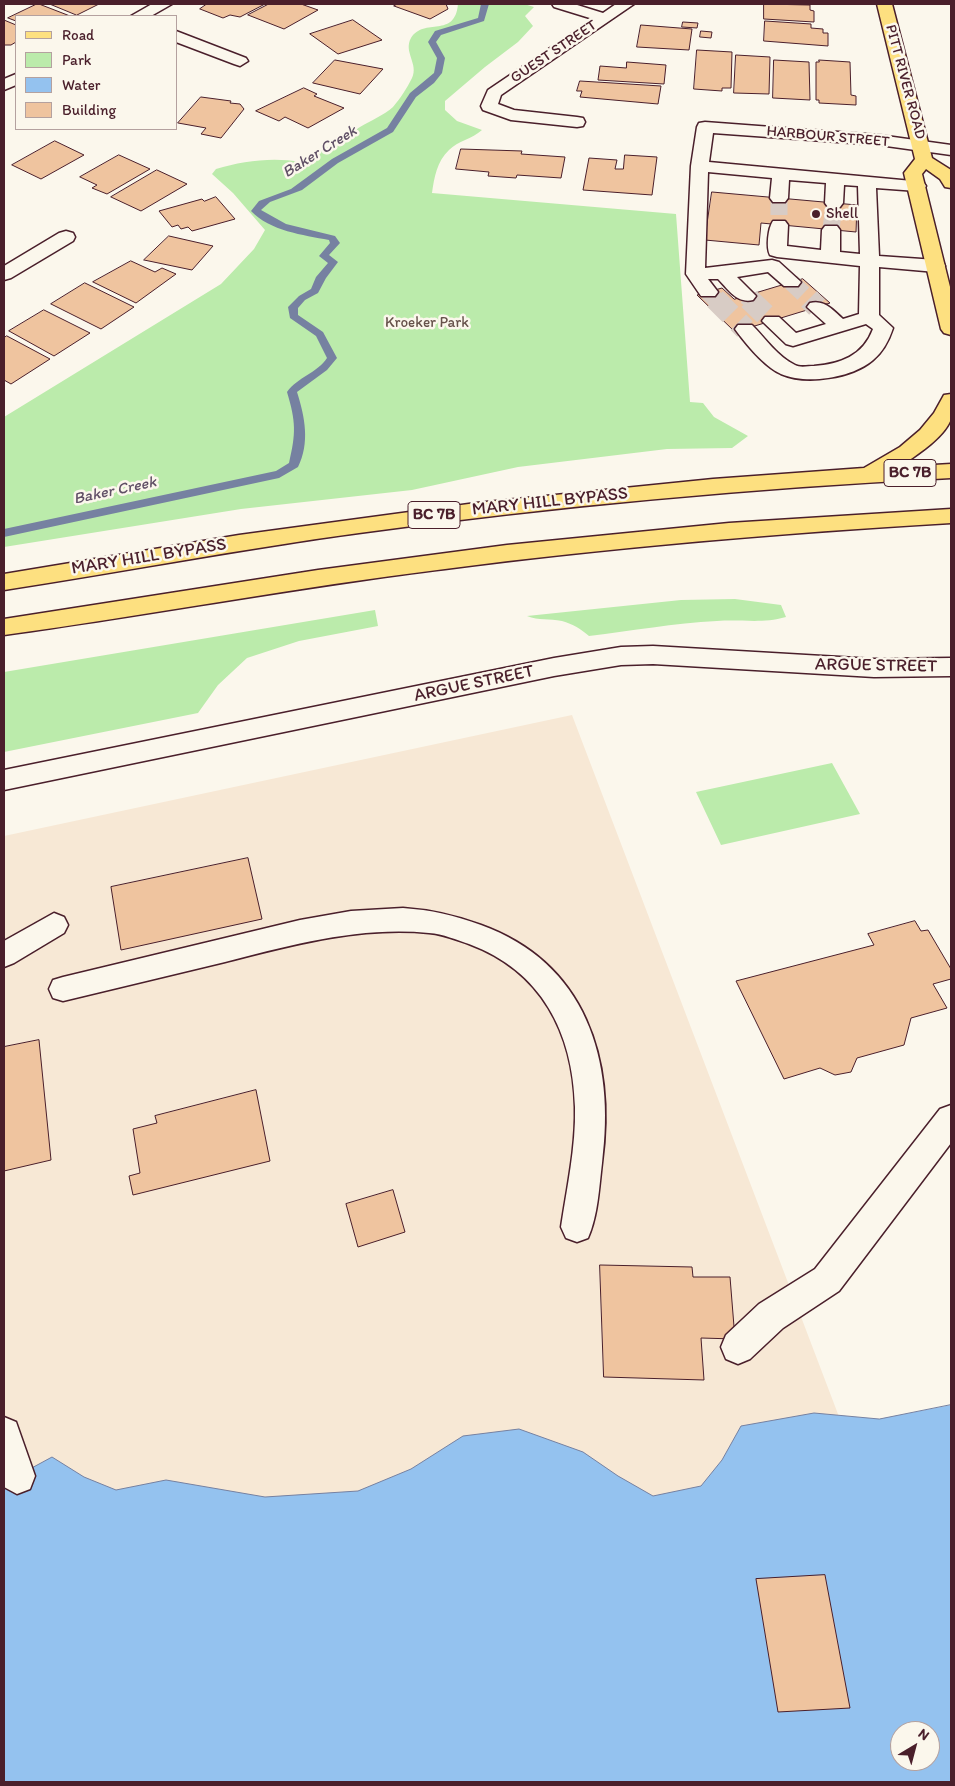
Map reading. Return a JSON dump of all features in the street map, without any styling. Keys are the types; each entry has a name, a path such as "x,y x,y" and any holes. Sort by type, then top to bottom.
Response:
{"main road":[{"name":"PITT RIVER ROAD","path":"884,4 923,153 948,176 951,183"},
{"name":"PITT RIVER ROAD","path":"923,153 913,173 940,261 951,329"},
{"path":"868,475 907,452 930,435 951,400"},
{"name":"MARY HILL BYPASS","path":"4,582 143,557 429,516 638,493 868,475 951,471"},
{"path":"4,627 386,568 508,552 622,540 951,516"}],"street":[{"path":"142,15 164,4"},
{"path":"559,4 604,18"},
{"name":"GUEST STREET","path":"577,122 511,115 489,106 494,93 626,4"},
{"path":"178,37 240,61"},
{"name":"HARBOUR STREET","path":"700,166 705,127 812,156 923,153 951,150"},
{"path":"708,292 695,274 700,166 781,173 812,156 834,178 918,186"},
{"path":"779,198 781,173"},
{"path":"834,178 834,203"},
{"path":"866,181 870,261 869,317"},
{"path":"779,225 777,251 870,261 940,261"},
{"path":"830,257 832,230"},
{"path":"4,274 66,237"},
{"path":"695,274 723,273 772,266 791,282"},
{"path":"723,273 746,296"},
{"path":"817,306 839,325"},
{"path":"772,320 794,340 869,317"},
{"path":"745,329 776,361 789,370 834,372 859,362 880,340 883,328 869,317"},
{"name":"ARGUE STREET","path":"4,780 554,667 621,656 685,655 881,668 951,667"},
{"path":"63,989 302,930 376,921 430,921 482,936 521,956 544,977 571,1013 582,1046 589,1089 591,1130 577,1227"},
{"path":"4,955 54,925"},
{"path":"738,1347 771,1316 827,1280 951,1119"},
{"path":"4,1434 17,1476"}],"shaded area":[{"path":"572,715 951,1711 951,1782 4,1782 4,836"}],"green space":[{"name":"Kroeker Park","path":"458,4 524,4 534,7 525,16 533,26 518,42 445,101 445,110 457,121 482,130 453,147 445,154 437,170 432,193 676,214 690,402 703,403 714,417 748,436 732,448 667,449 518,467 412,490 241,509 4,547 4,417 221,284 254,249 265,230 233,193 212,174 216,169 258,161 301,162 385,113 393,107 406,89 414,73 409,48 411,38 423,29 445,25 451,21 456,15"},
{"path":"735,599 781,605 786,617 752,621 685,623 589,636 566,622 527,616 681,600"},
{"path":"375,610 378,626 299,641 247,658 218,685 198,713 4,752 4,672"},
{"path":"832,763 860,814 721,845 696,792"}],"water":[{"path":"951,1405 951,1782 4,1782 4,1483 52,1457 84,1477 116,1490 166,1480 265,1497 358,1491 411,1469 463,1436 519,1429 583,1452 618,1476 653,1496 701,1486 722,1460 741,1426 814,1413 879,1419"}],"building":[{"path":"37,4 67,15 15,15 15,21 8,18"},
{"path":"50,4 99,4 77,15"},
{"path":"207,4 265,4 240,17 230,15 223,18 200,9"},
{"path":"269,4 301,4 318,10 284,29 248,15"},
{"path":"398,4 446,4 448,9 430,19 394,6"},
{"path":"764,4 810,5 810,10 814,11 814,22 764,19"},
{"path":"4,20 15,25 15,43 4,45"},
{"path":"353,20 382,40 338,54 310,34"},
{"path":"765,21 811,24 811,28 823,29 823,33 828,33 828,46 764,41"},
{"path":"683,22 698,23 697,28 682,27"},
{"path":"641,25 692,29 689,50 637,47"},
{"path":"701,31 712,32 711,38 700,37"},
{"path":"697,50 732,52 731,88 722,88 722,91 694,89"},
{"path":"736,55 770,57 769,94 734,93"},
{"path":"335,60 383,69 360,94 313,83"},
{"path":"774,60 809,62 810,100 773,98"},
{"path":"819,60 850,62 851,95 856,96 856,105 819,103 819,100 816,100 816,62 819,62"},
{"path":"627,62 666,65 664,84 598,80 600,66 626,68"},
{"path":"580,81 661,86 658,104 580,97 582,91 577,91"},
{"path":"304,88 317,94 314,96 344,108 308,128 285,117 279,121 256,111"},
{"path":"201,97 231,101 230,103 240,104 244,109 221,138 201,134 206,128 178,123"},
{"path":"55,141 84,155 41,179 12,165"},
{"path":"461,149 522,151 521,154 565,157 561,178 517,175 516,178 488,176 489,172 456,169"},
{"path":"119,155 150,169 107,194 92,188 97,185 80,177"},
{"path":"625,155 657,157 652,195 583,190 589,158 617,160 615,169 623,169"},
{"path":"157,170 187,184 141,211 111,197"},
{"path":"712,192 857,205 856,232 761,223 759,245 705,240"},
{"path":"216,197 235,219 192,231 188,227 181,229 178,225 172,227 159,211 202,199 204,201"},
{"path":"169,236 213,246 192,270 144,260"},
{"path":"131,261 155,272 162,268 176,274 136,303 93,282"},
{"path":"803,279 830,303 735,332 697,295 722,288 734,299"},
{"path":"85,283 134,307 101,329 51,304"},
{"path":"44,310 90,333 54,356 9,331"},
{"path":"7,336 50,359 11,384 4,380 4,338"},
{"path":"248,858 262,919 121,950 111,887"},
{"path":"915,921 921,931 928,930 951,969 951,979 933,984 947,1008 911,1018 904,1045 857,1058 851,1072 835,1075 820,1068 784,1079 736,981 874,945 868,934"},
{"path":"39,1040 51,1160 4,1171 4,1047"},
{"path":"256,1090 270,1161 133,1195 129,1176 140,1173 133,1129 157,1123 155,1116"},
{"path":"393,1190 405,1232 358,1247 346,1204"},
{"path":"600,1265 692,1267 693,1277 730,1277 735,1339 701,1338 704,1380 604,1377"},
{"path":"825,1575 850,1708 778,1712 756,1579"}],"waterway":[{"name":"Baker Creek","path":"4,533 279,474 294,465 300,440 300,419 292,392 301,383 324,368 332,358 320,334 293,316 293,307 302,298 315,291 321,277 333,262 324,256 335,243 332,238 302,232 273,222 256,211 258,206 267,200 303,186 335,161 383,136 390,130 413,95 438,73 441,58 432,42 438,33 481,19 485,4"}],"tunnel":[{"path":"779,198 779,225"},
{"path":"831,230 834,203"},
{"path":"791,282 810,300"},
{"path":"708,292 745,329"},
{"path":"746,296 751,300"},
{"path":"749,299 772,321"},
{"path":"810,300 817,307"}],"place":[{"name":"Shell","path":"816,214"}]}
